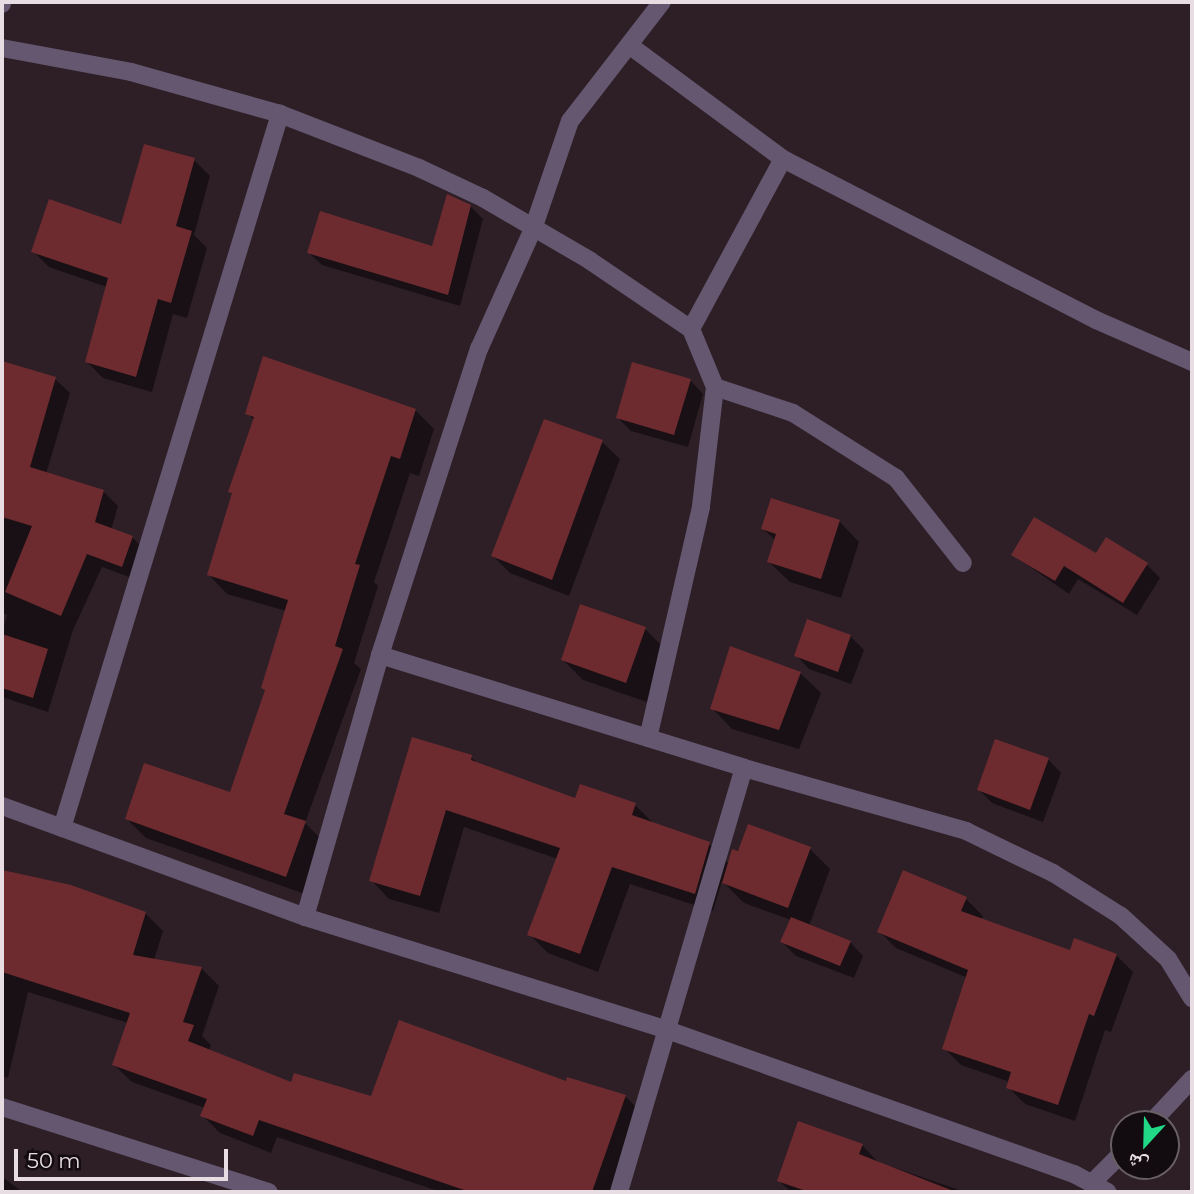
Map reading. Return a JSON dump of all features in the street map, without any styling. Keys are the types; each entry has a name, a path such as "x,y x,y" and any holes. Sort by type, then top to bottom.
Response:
{"street":[{"path":"304,916 380,654 479,349 533,229 570,121 662,2"},
{"path":"629,45 783,159 1096,320 1192,362"},
{"path":"2,48 131,72 280,114 419,168 484,198 691,329 715,387 701,507 648,738"},
{"path":"62,828 280,114"},
{"path":"691,329 783,159"},
{"path":"715,387 793,413 896,478 964,563"},
{"path":"380,654 744,768 966,831 1053,873 1130,925 1168,959 1192,998"},
{"path":"619,1192 670,1031 744,768"},
{"path":"2,806 304,916 670,1031 1100,1188 1110,1173"},
{"path":"1163,1110 1192,1079"},
{"path":"2,1107 226,1186 269,1192"}],"building":[{"path":"144,144 195,158 176,226 192,231 171,303 158,299 136,377 85,362 108,278 31,252 49,199 121,224"},
{"path":"447,194 471,205 448,295 307,253 320,211 432,246"},
{"path":"263,356 416,409 400,459 391,456 355,564 360,565 335,646 343,649 284,814 306,821 286,877 125,819 144,763 230,792 265,690 261,688 288,600 207,575 232,493 228,492 254,417 245,414"},
{"path":"2,361 56,377 30,467 104,490 95,522 133,536 122,567 87,554 61,616 5,592 32,526 2,517"},
{"path":"632,362 691,379 674,435 616,418"},
{"path":"544,419 603,440 552,580 491,556"},
{"path":"771,498 840,520 821,579 767,562 776,534 761,529"},
{"path":"1034,517 1096,553 1106,537 1148,563 1123,603 1064,566 1055,581 1011,555"},
{"path":"580,604 646,627 626,683 561,660"},
{"path":"807,619 851,635 838,672 794,656"},
{"path":"2,634 48,649 33,698 2,688"},
{"path":"730,646 801,672 779,730 710,709"},
{"path":"412,737 472,755 471,760 575,798 580,784 636,803 632,815 710,842 695,894 612,867 580,954 527,935 560,848 446,810 420,896 369,881"},
{"path":"995,739 1049,758 1030,810 977,790"},
{"path":"748,824 811,847 788,908 722,883 732,849 738,851"},
{"path":"2,870 71,885 146,912 133,955 202,967 183,1022 194,1025 188,1041 291,1082 294,1073 371,1096 399,1020 566,1081 567,1077 626,1095 592,1192 470,1192 259,1120 253,1136 200,1116 207,1099 112,1065 130,1013 2,972"},
{"path":"903,870 967,897 961,911 1070,950 1074,938 1117,954 1094,1016 1089,1014 1058,1105 1006,1088 1011,1072 942,1049 968,970 877,932"},
{"path":"791,917 851,941 840,966 780,942"},
{"path":"798,1121 863,1144 859,1154 956,1192 809,1192 777,1181"}]}
